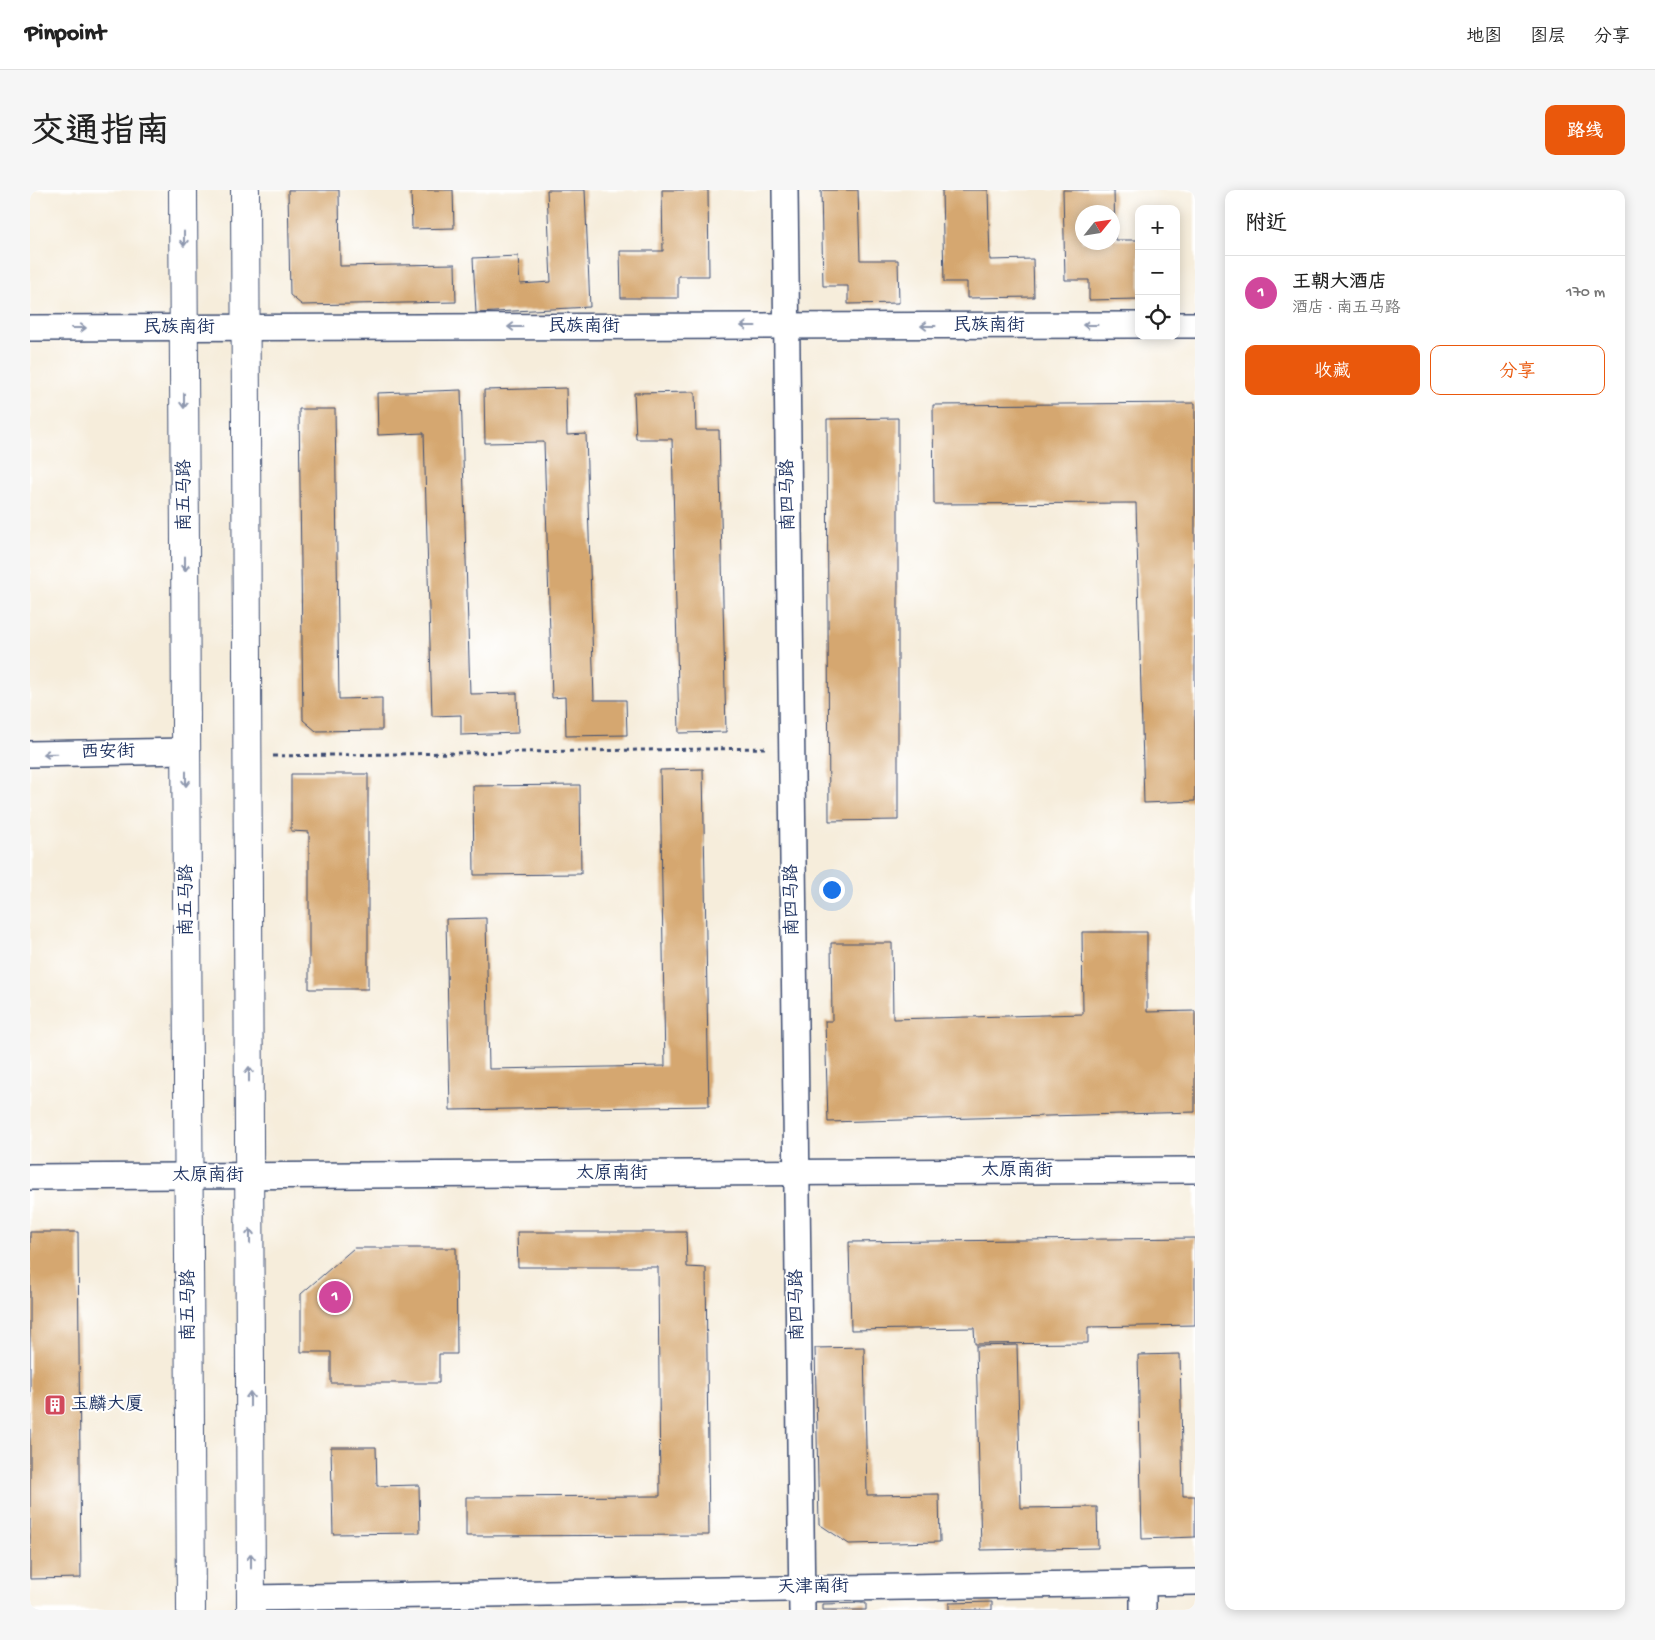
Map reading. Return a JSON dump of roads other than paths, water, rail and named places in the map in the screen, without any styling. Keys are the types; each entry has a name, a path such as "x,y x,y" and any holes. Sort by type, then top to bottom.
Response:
{"main road":[{"name":"南五马路","path":"183,190 191,1610"},
{"path":"245,190 251,1604"}],"street":[{"name":"南四马路","path":"785,190 802,1599"},
{"name":"民族南街","path":"30,328 1135,325"},
{"path":"1180,325 1195,325"},
{"name":"西安街","path":"30,754 186,752"},
{"name":"太原南街","path":"30,1177 1195,1170"},
{"path":"1143,1582 1143,1610"},
{"name":"天津南街","path":"251,1604 802,1599 1143,1582 1195,1582"}],"place":[{"name":"王朝大酒店","path":"335,1297"},
{"name":"玉麟大厦","path":"55,1405"}]}
